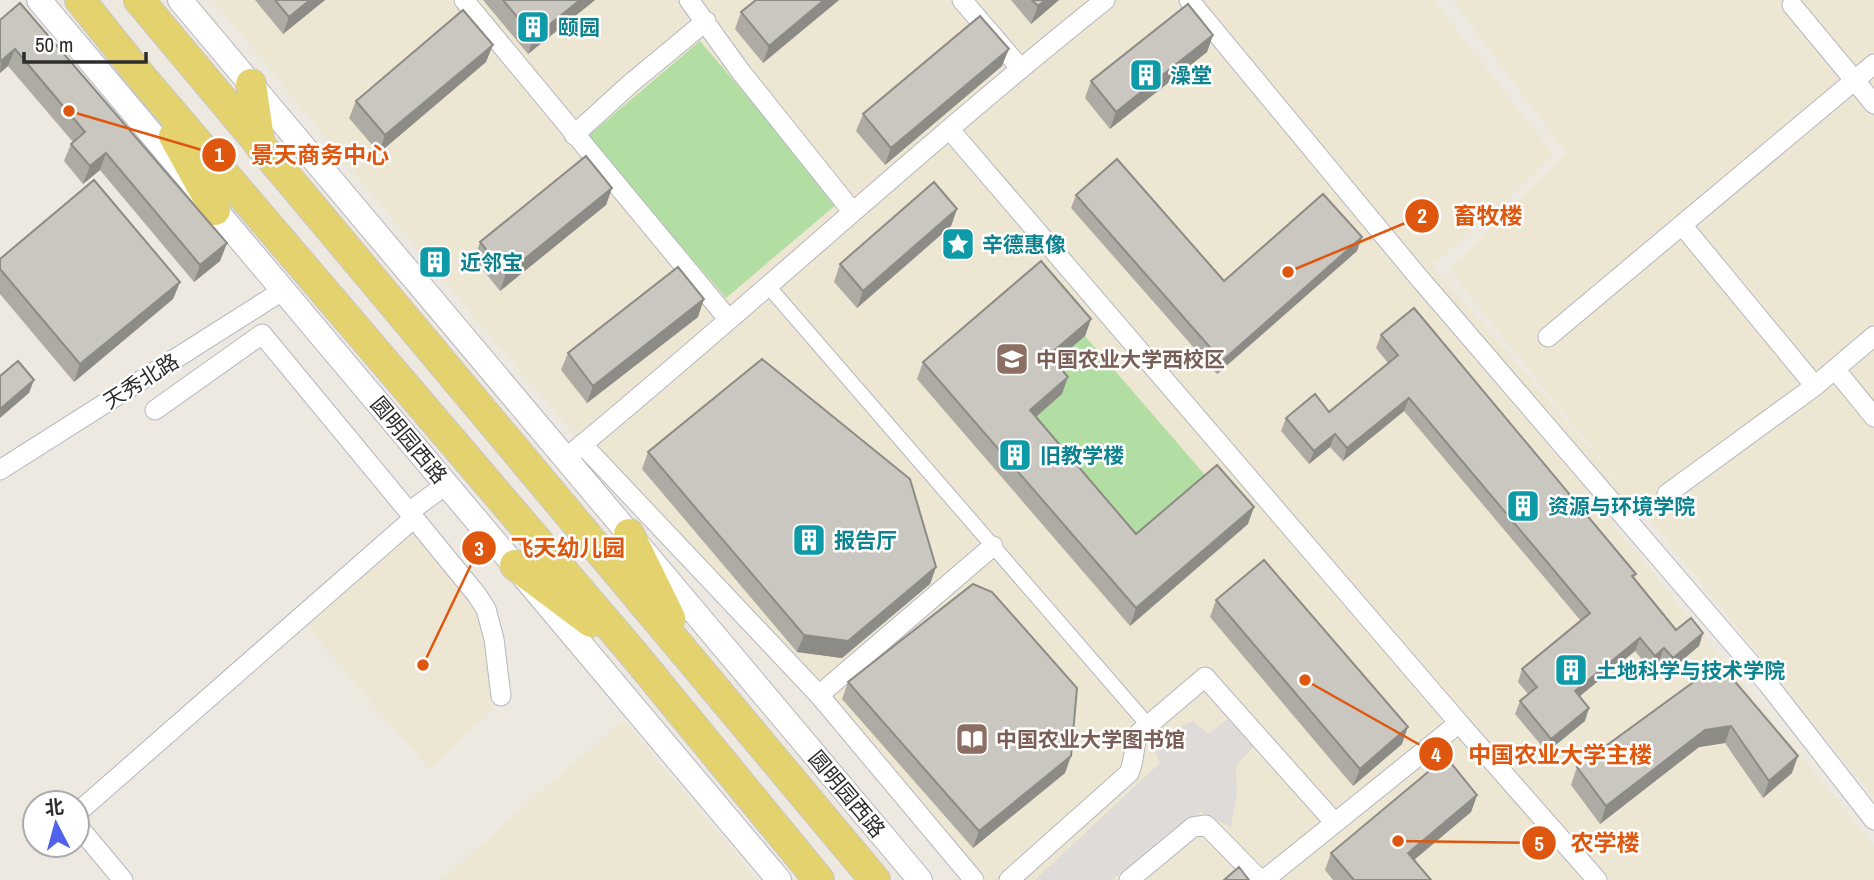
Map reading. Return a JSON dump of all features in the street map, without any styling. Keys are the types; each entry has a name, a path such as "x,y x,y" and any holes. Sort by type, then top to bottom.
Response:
{"main road":[{"name":"圆明园西路","path":"80,0 144,80 632,652 810,869 829,880"},
{"name":"圆明园西路","path":"139,0 876,880"},
{"path":"144,80 215,210"},
{"path":"251,84 260,146"},
{"path":"629,534 687,653"},
{"path":"515,565 632,652"}],"street":[{"name":"圆明园西路","path":"39,0 779,880"},
{"name":"圆明园西路","path":"180,0 574,451 629,534 920,880"},
{"path":"464,0 729,320"},
{"path":"689,0 741,72 852,211"},
{"path":"962,0 1021,69"},
{"path":"974,880 819,695 574,451 729,320 852,211 1105,0"},
{"path":"1189,0 1415,273 1768,684 1874,820"},
{"path":"1792,5 1874,104"},
{"path":"574,135 706,21"},
{"path":"1548,337 1874,64"},
{"path":"950,130 1597,880"},
{"path":"1682,225 1815,386"},
{"path":"768,286 1147,724"},
{"name":"天秀北路","path":"0,470 282,291"},
{"path":"155,410 262,334 477,595 486,609 494,639 501,696"},
{"path":"1667,494 1815,386 1874,336"},
{"path":"1835,369 1874,417"},
{"path":"91,801 447,484"},
{"path":"819,695 993,546"},
{"path":"1009,880 1129,773 1134,763 1134,746 1138,734 1205,677 1335,823"},
{"path":"1129,880 1193,827 1206,825 1262,880 1459,723"},
{"path":"91,842 123,880"}],"shaded area":[{"name":"中国农业大学西校区","path":"213,0 1433,0 1553,154 1500,206 1432,265 1624,488 1449,269 1566,153 1453,0 1874,0 1874,798 1638,505 1613,524 1874,846 1874,880 965,880 816,697 582,444"},
{"path":"417,527 502,637 511,692 430,770 302,621"},
{"path":"1228,719 1254,746 1236,766 1237,793 1231,827 1201,812 1112,880 1035,880 1160,763 1150,740 1193,721 1208,734"},
{"path":"623,720 758,880 441,880"}],"green space":[{"path":"700,41 838,203 726,298 587,137"},
{"path":"1085,336 1211,482 1130,551 1024,427 1043,372"}],"building":[{"path":"275,0 310,0 289,17"},
{"path":"503,0 580,0 534,37"},
{"path":"756,0 824,0 769,46 741,12"},
{"path":"1032,0 1045,0 1038,6"},
{"path":"20,3 227,243 200,265 106,153 90,166 71,144 85,132 15,49 0,60 0,20"},
{"name":"澡堂","path":"1188,4 1213,35 1116,112 1091,81"},
{"path":"463,10 493,45 385,135 356,101"},
{"path":"980,16 1009,49 891,148 863,114"},
{"path":"586,156 612,188 506,274 480,242"},
{"path":"1117,159 1224,281 1323,194 1362,237 1222,361 1076,195"},
{"path":"94,180 180,282 80,364 0,269 0,259"},
{"path":"934,182 957,209 863,291 840,264"},
{"name":"旧教学楼","path":"1041,261 1091,319 1049,355 1068,377 1030,410 1136,534 1217,465 1254,507 1136,608 923,362"},
{"path":"678,267 704,299 593,386 568,353"},
{"path":"1414,308 1636,574 1632,576 1676,630 1691,618 1703,633 1673,658 1664,648 1655,656 1640,638 1575,691 1589,708 1551,739 1520,701 1537,687 1522,669 1590,613 1409,398 1347,448 1335,434 1314,451 1286,418 1315,394 1329,412 1398,355 1381,335"},
{"name":"报告厅","path":"762,359 910,479 936,567 848,641 804,635 648,452"},
{"path":"18,361 34,380 0,409 0,376"},
{"path":"1264,560 1408,727 1360,769 1216,600"},
{"name":"中国农业大学图书馆","path":"973,584 992,592 1077,688 1071,756 979,831 848,682"},
{"path":"1699,678 1732,678 1798,756 1769,781 1731,726 1705,730 1606,806 1577,767"},
{"path":"1446,757 1477,795 1408,853 1431,880 1354,880 1331,853"},
{"path":"1239,867 1249,880 1224,880"}],"place":[{"name":"颐园","path":"533,27"},
{"name":"澡堂","path":"1146,75"},
{"name":"景天商务中心","path":"69,111"},
{"name":"辛德惠像","path":"958,244"},
{"name":"近邻宝","path":"435,262"},
{"name":"畜牧楼","path":"1288,272"},
{"name":"中国农业大学西校区","path":"1012,359"},
{"name":"旧教学楼","path":"1015,455"},
{"name":"资源与环境学院","path":"1523,506"},
{"name":"报告厅","path":"809,540"},
{"name":"飞天幼儿园","path":"423,665"},
{"name":"土地科学与技术学院","path":"1571,670"},
{"name":"中国农业大学主楼","path":"1305,680"},
{"name":"中国农业大学图书馆","path":"972,739"},
{"name":"农学楼","path":"1398,841"}]}
